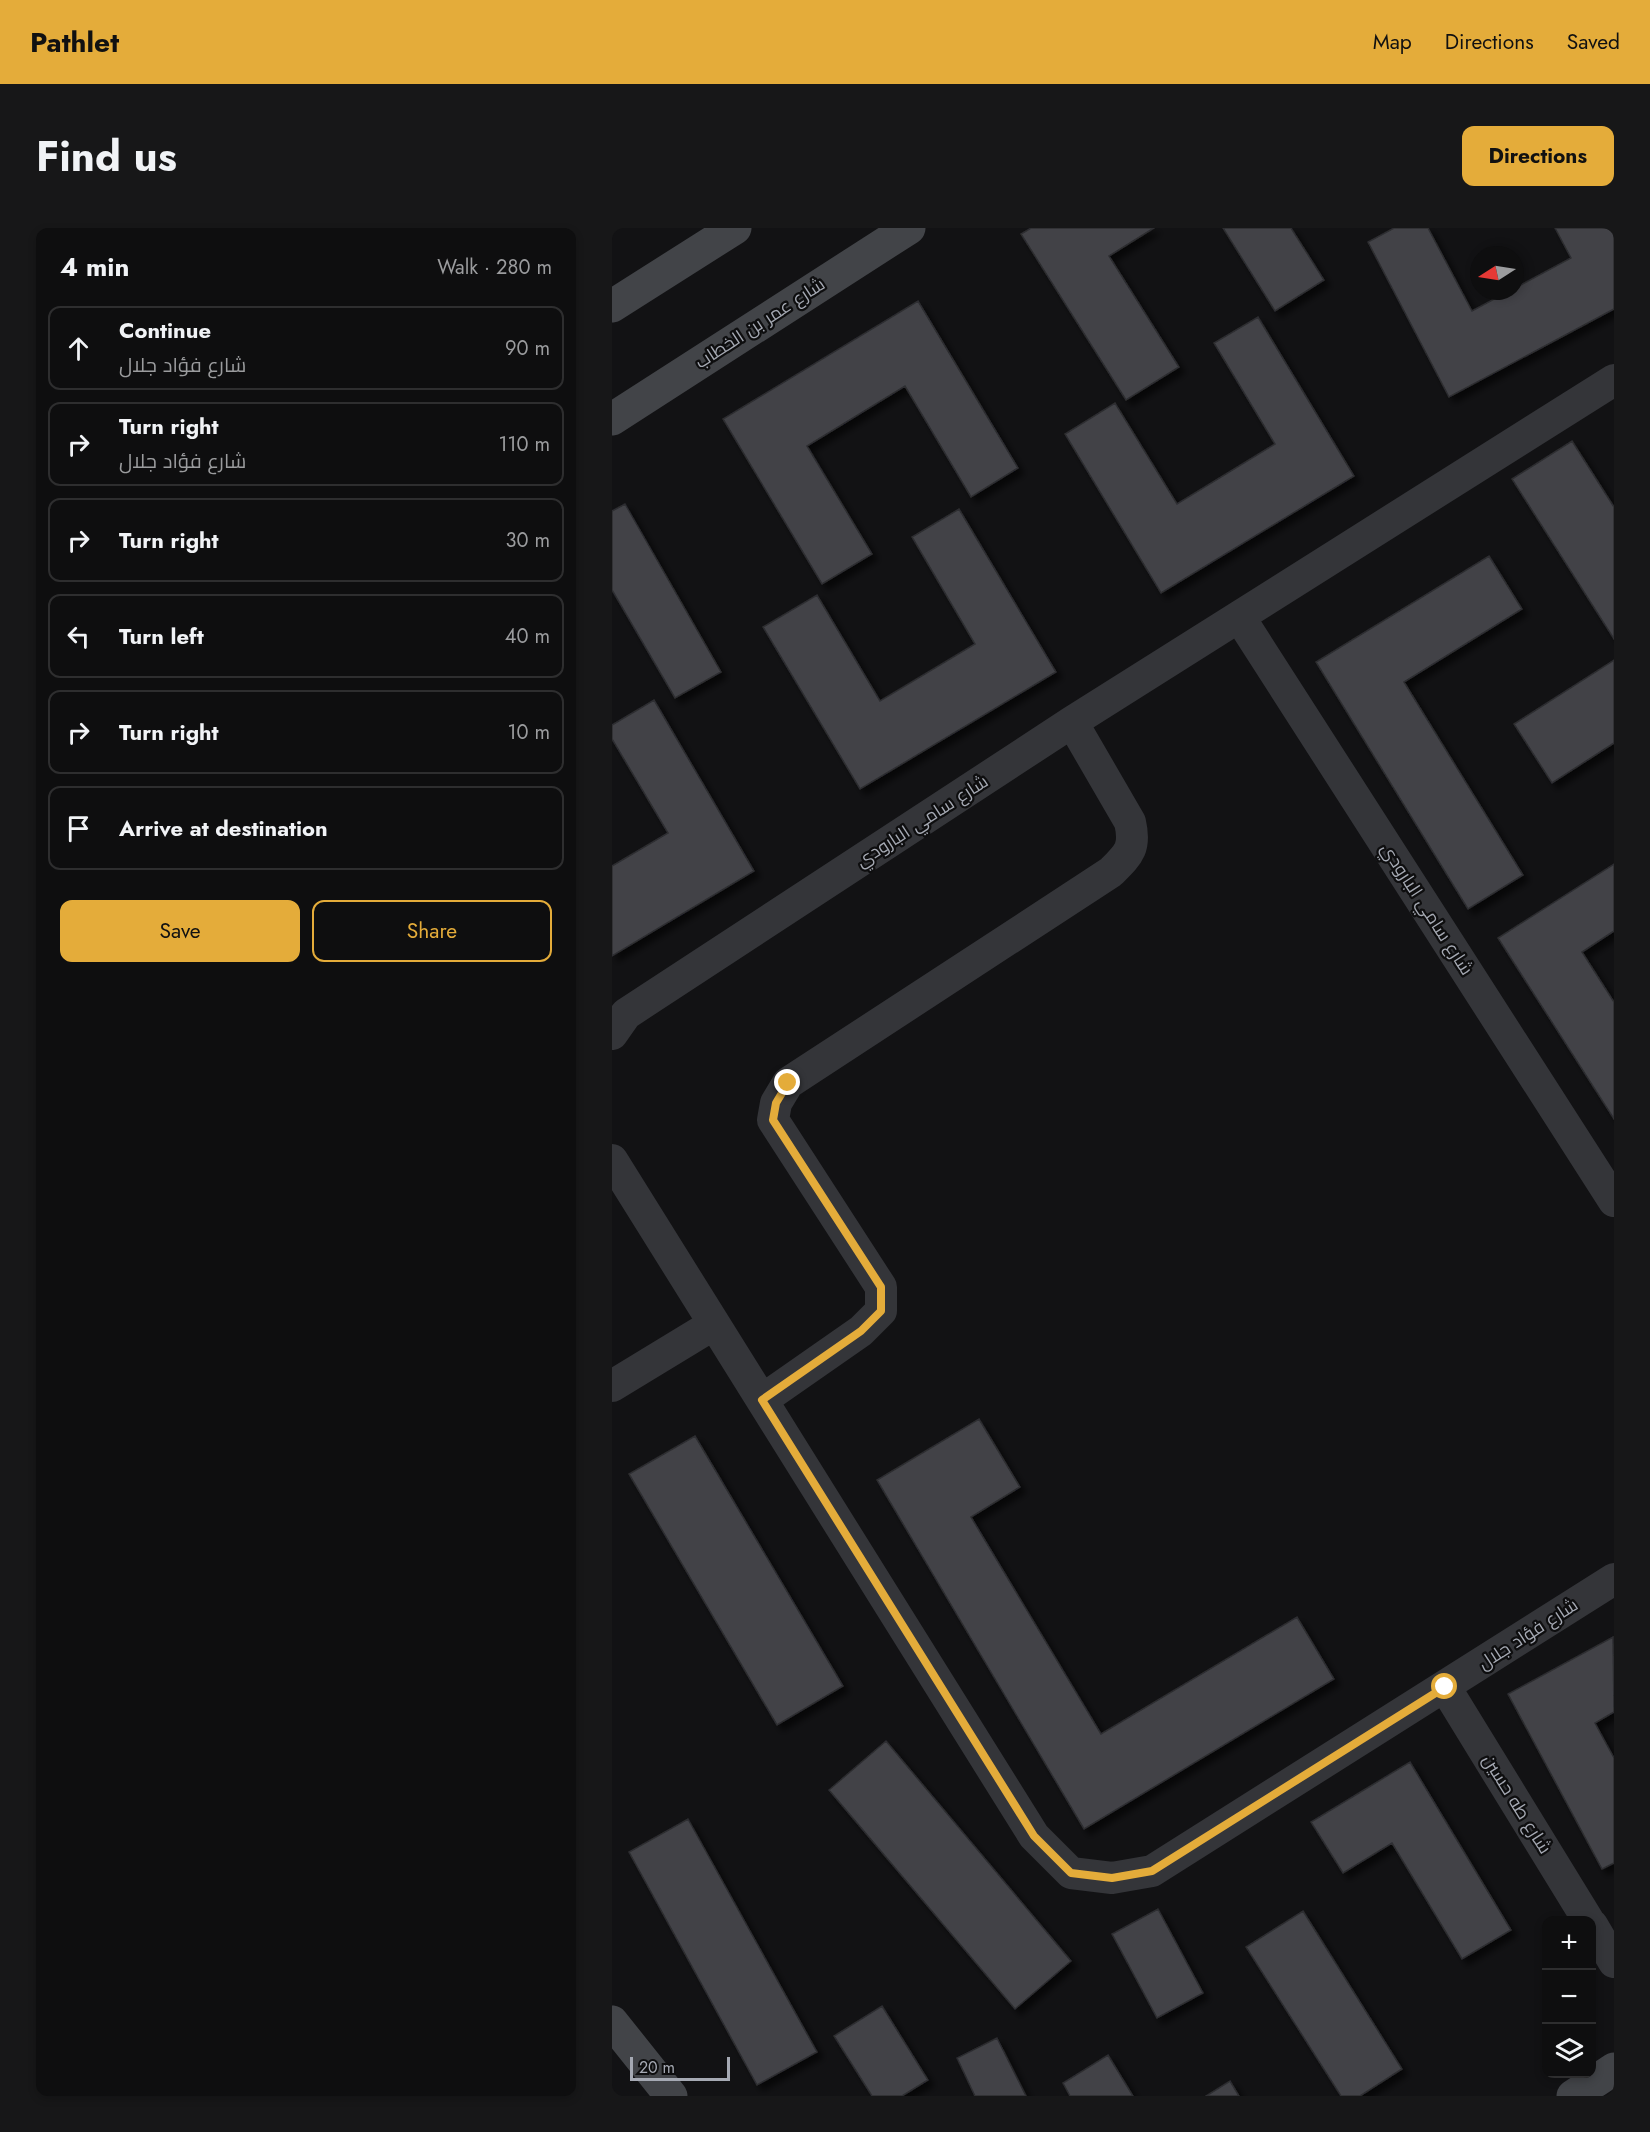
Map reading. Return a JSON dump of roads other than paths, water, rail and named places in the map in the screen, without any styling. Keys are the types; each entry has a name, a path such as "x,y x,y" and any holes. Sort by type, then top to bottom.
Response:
{"street":[{"path":"612,306 735,228"},
{"name":"شارع عمر بن الخطاب","path":"612,419 909,228"},
{"name":"شارع سامي البارودي","path":"612,1034 626,1014 1072,722 1614,380"},
{"name":"شارع سامي البارودي","path":"1240,618 1614,1201"},
{"path":"762,1400 861,1331 881,1311 881,1287 773,1120 776,1103 788,1083 1110,872 1129,854 1134,837 1130,822 1072,722"},
{"path":"612,1160 714,1324 612,1386"},
{"name":"شارع فؤاد جلال","path":"714,1324 1034,1836 1071,1873 1112,1878 1152,1871 1614,1579"},
{"name":"شارع طه حسين","path":"1445,1687 1586,1916"},
{"path":"1596,1932 1614,1962"},
{"path":"612,2022 671,2096"},
{"path":"1572,2096 1614,2069"}]}
